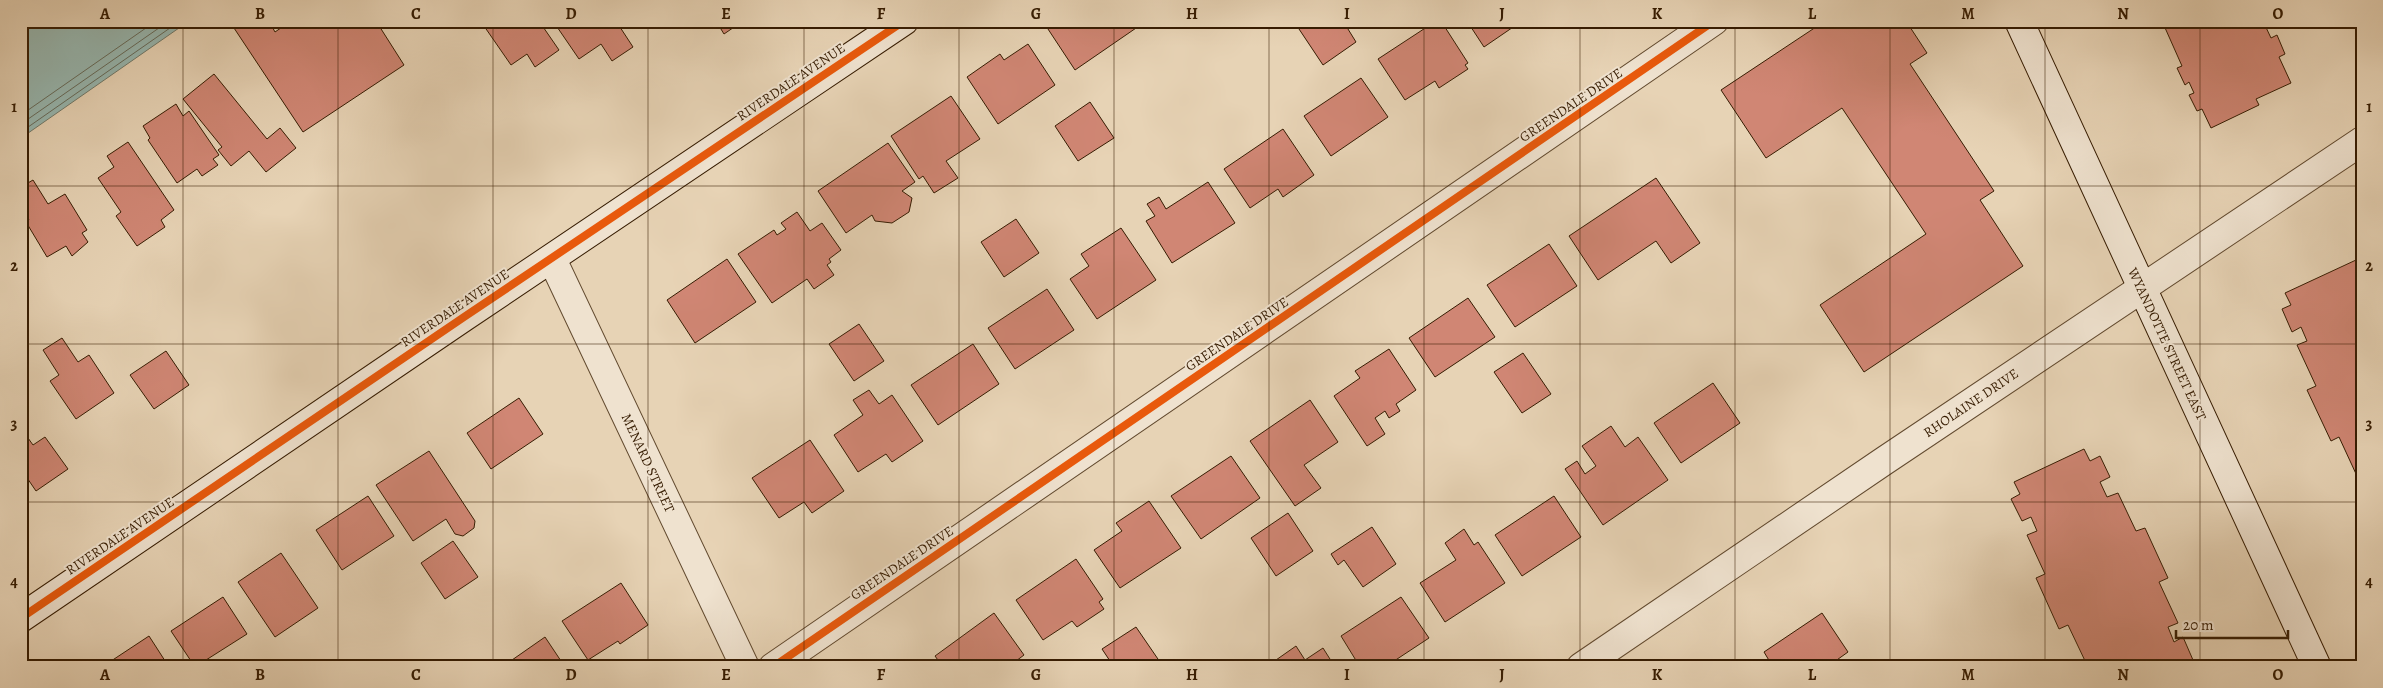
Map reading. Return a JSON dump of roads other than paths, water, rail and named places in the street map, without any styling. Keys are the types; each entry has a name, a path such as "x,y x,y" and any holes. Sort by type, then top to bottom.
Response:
{"street":[{"name":"RIVERDALE AVENUE","path":"21,618 904,21"},
{"name":"GREENDALE DRIVE","path":"773,667 1714,21"},
{"name":"WYANDOTTE STREET EAST","path":"2019,21 2317,667"},
{"name":"RHOLAINE DRIVE","path":"1581,667 1884,461 2362,141"},
{"name":"MENARD STREET","path":"552,259 745,667"}],"water":[{"path":"21,21 189,21 21,138"}]}
